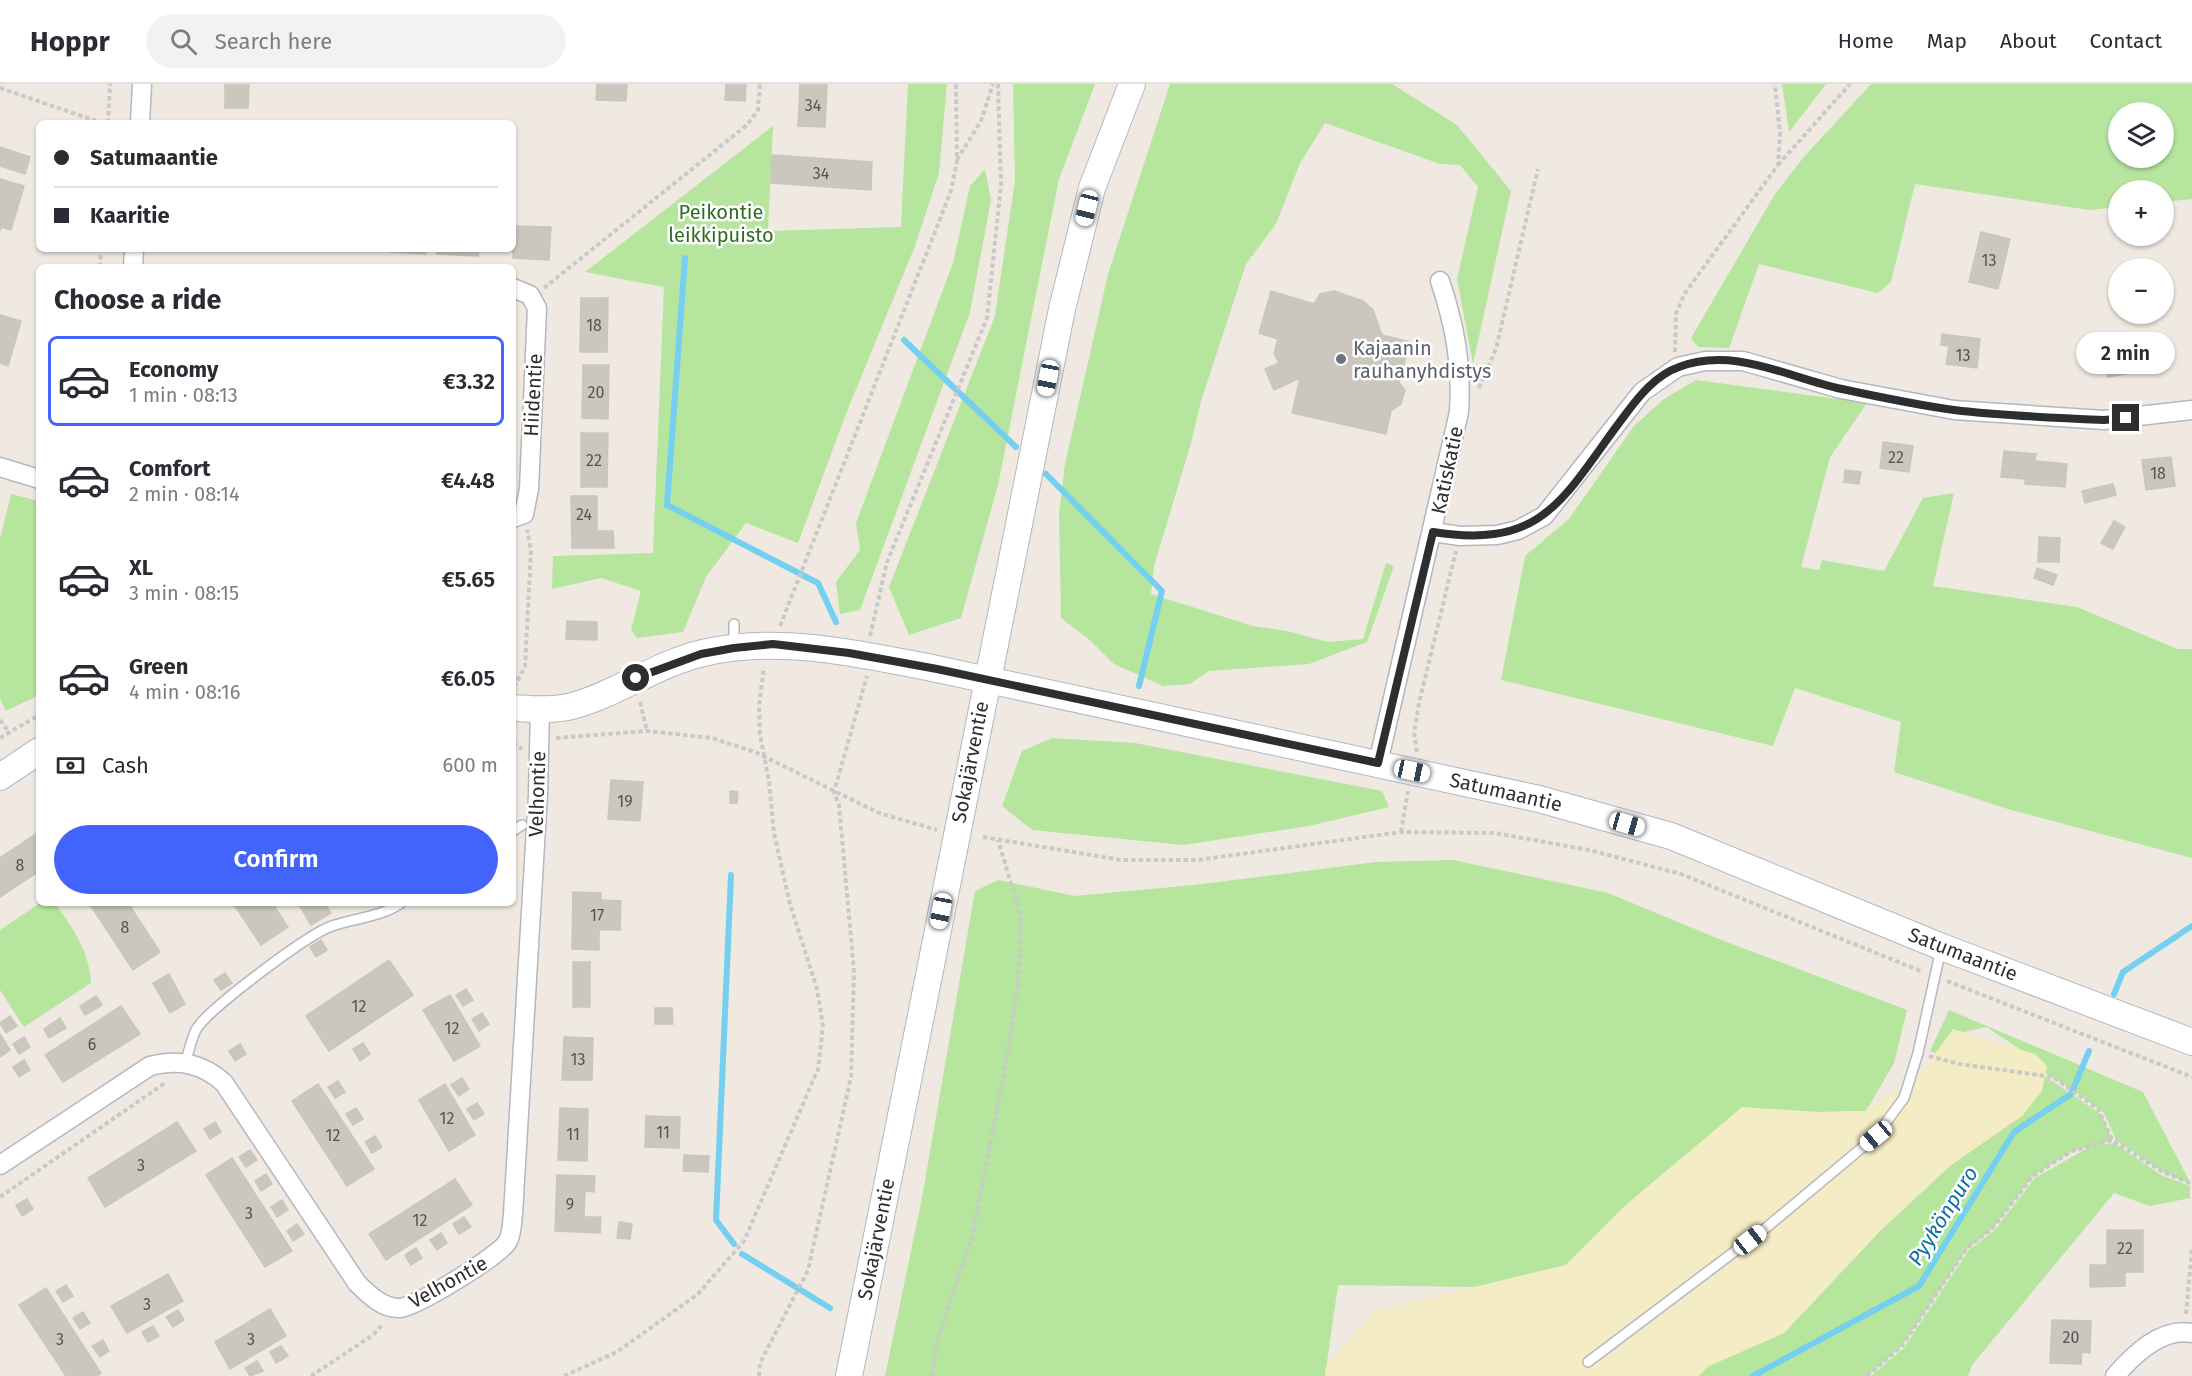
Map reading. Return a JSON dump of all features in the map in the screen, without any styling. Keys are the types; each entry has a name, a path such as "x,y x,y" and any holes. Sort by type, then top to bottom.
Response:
{"street":[{"path":"140,120 142,84"},
{"name":"Sokajärventie","path":"849,1376 1062,309 1092,188 1132,84"},
{"name":"Katiskatie","path":"1378,763 1459,412 1460,363 1452,316 1440,281"},
{"path":"516,289 530,295"},
{"name":"Hiidentie","path":"518,516 529,489 537,308 530,295"},
{"path":"1433,532 1460,536 1497,535 1518,530 1544,516 1642,392 1678,367 1705,361 1743,361 1841,389 1954,410 2104,420 2192,410"},
{"path":"0,466 36,478"},
{"name":"Satumaantie","path":"516,708 540,710 571,707 655,669 701,654 734,636 773,644 868,655 1539,799 1671,836 1942,946 2192,1042"},
{"name":"Velhontie","path":"0,1165 150,1066 169,1061 185,1063 210,1070 224,1083 357,1283 376,1300 399,1309 420,1302 496,1254 508,1243 512,1229 540,710"},
{"path":"0,777 36,753"},
{"path":"2115,1376 2135,1352 2157,1340 2188,1332"}],"lane":[{"path":"185,1063 197,1028 254,978 313,934 332,926 391,910 397,906"},
{"path":"1588,1362 1759,1233 1876,1136 1904,1098 1918,1053 1942,946"}],"path":[{"path":"108,120 110,84"},
{"path":"530,295 551,284 747,125 759,110 760,84"},
{"path":"564,1376 617,1352 698,1294 744,1241 818,1069 823,1026 817,989 790,903 774,833 765,756 760,734 759,706 765,662 951,191 957,161 956,84"},
{"path":"957,161 981,121 993,84"},
{"path":"759,1376 760,1363 808,1270 851,1077 854,972 839,806 834,792 866,685 868,655 886,562 987,318 1001,186 998,84"},
{"path":"1775,84 1780,133 1778,165"},
{"path":"1678,367 1673,343 1676,314 1685,293 1778,165 1850,84"},
{"path":"0,87 94,120"},
{"path":"1459,412 1479,389 1496,349 1538,169"},
{"path":"516,686 525,667 531,550 518,516"},
{"path":"1401,832 1417,752 1414,734 1419,704 1460,536"},
{"path":"640,702 647,731"},
{"path":"0,738 36,717"},
{"path":"0,720 9,732"},
{"path":"516,740 647,731 712,738 765,756 879,813 943,832"},
{"path":"983,837 1121,860 1197,860 1401,832 1494,833 1589,850 1681,874 2192,1077"},
{"path":"932,1376 938,1337 972,1237 1006,1063 1018,986 1021,916 998,840"},
{"path":"1918,1053 1959,1064 2053,1077 2098,1109 2112,1140 2163,1172 2192,1184"},
{"path":"0,1197 166,1083 185,1063"},
{"path":"1867,1376 1902,1346 1967,1248 1992,1229 2033,1176 2072,1151 2112,1140"},
{"path":"2188,1332 2192,1249"},
{"path":"311,1376 373,1335 399,1309"}],"green space":[{"name":"Peikontie leikkipuisto","path":"908,84 947,84 939,173 915,246 847,411 798,543 746,523 706,577 683,632 637,638 631,630 641,591 601,578 552,589 553,556 653,553 664,287 585,272 773,126 768,231 901,227"},
{"path":"1013,84 1095,84 1059,179 998,485 961,618 909,635 889,587 995,316 1015,180"},
{"path":"1170,84 1392,84 1457,125 1511,191 1473,364 1457,279 1478,187 1460,165 1440,164 1325,123 1300,163 1276,224 1246,264 1201,401 1191,443 1154,566 1151,594 1253,626 1287,631 1328,642 1363,639 1386,563 1394,566 1367,642 1309,664 1209,671 1190,684 1163,686 1114,664 1091,641 1061,618 1059,514 1065,464 1108,274"},
{"path":"1782,84 1826,84 1789,132"},
{"path":"1871,84 2192,84 2192,199 2174,201 2174,180 2108,180 2108,208 2090,210 1915,184 1891,282 1878,293 1759,264 1729,348 1698,347 1691,338 1775,194 1803,158"},
{"path":"985,169 991,200 970,312 860,610 840,614 836,582 860,550 856,523 953,263 970,186"},
{"path":"1696,380 1867,403 1830,457 1801,567 1819,570 1822,560 1884,571 1923,498 1954,493 1933,586 2077,607 2177,649 2192,649 2192,858 2011,810 1894,772 1901,722 1795,688 1773,746 1501,680 1525,556 1569,519 1634,426 1664,399"},
{"path":"11,494 36,500 36,696 6,711 0,699 0,539"},
{"path":"1052,738 1135,743 1382,791 1389,807 1309,826 1183,845 1032,830 1002,806 1022,751"},
{"path":"1453,860 1608,893 1724,941 1907,1010 1894,1063 1866,1111 1819,1112 1627,1204 1566,1265 1476,1287 1338,1285 1325,1376 885,1376 922,1198 975,891 998,880 1075,896 1194,885 1376,862"},
{"path":"36,906 57,906 79,940 87,960 91,983 24,1027 0,990 0,930"},
{"path":"1949,1010 2143,1092 2191,1184 2163,1172 2116,1140 2104,1113 2046,1073 2029,1071 2017,1047 1986,1027 1964,1032 1946,1057 1930,1051"},
{"path":"2045,1076 2102,1115 2112,1140 2096,1145 2114,1143 2161,1175 2190,1186 2190,1198 2150,1206 2114,1193 1972,1365 1968,1376 1871,1376 1904,1348 1969,1250 1994,1231 2035,1178 2091,1146 2072,1151 2033,1176 1992,1229 1967,1249 1902,1346 1867,1376 1698,1376 1709,1366 1784,1333 1881,1230"}],"sand":[{"path":"1953,1029 2035,1054 2047,1066 2042,1091 2022,1116 1950,1166 1881,1230 1784,1333 1709,1366 1698,1376 1325,1376 1326,1367 1374,1311 1566,1265 1627,1204 1742,1107 1819,1112 1866,1111 1918,1077"}],"building":[{"path":"225,84 249,84 248,108 225,108"},
{"path":"597,84 627,84 626,101 596,100"},
{"path":"726,84 746,84 745,101 725,100"},
{"path":"800,84 827,84 825,127 798,126"},
{"path":"0,147 30,157 25,174 0,166"},
{"path":"772,155 872,162 871,190 771,183"},
{"path":"0,179 24,186 11,230 1,227 0,231"},
{"path":"516,226 551,227 549,260 513,258 513,252 516,252"},
{"path":"1981,232 2010,239 1998,289 1969,282"},
{"path":"389,252 426,252 426,254"},
{"path":"437,252 479,252 478,256 437,254"},
{"name":"Kajaanin rauhanyhdistys","path":"1271,291 1314,304 1320,294 1334,291 1363,301 1373,310 1382,335 1410,342 1399,383 1405,390 1401,404 1391,411 1386,434 1292,413 1300,378 1274,390 1265,369 1279,363 1274,354 1278,339 1259,333"},
{"path":"581,298 608,298 607,352 580,352"},
{"path":"0,315 21,321 8,366 0,363"},
{"path":"1942,334 1980,339 1977,368 1946,364 1949,346 1941,345"},
{"path":"2140,339 2143,357 2134,363 2135,372 2108,377 2104,353 2125,349 2124,342"},
{"path":"583,365 609,365 608,419 582,418"},
{"path":"581,433 608,433 607,487 581,487"},
{"path":"1883,442 1913,446 1909,472 1880,468"},
{"path":"2004,451 2036,454 2035,461 2067,464 2065,487 2025,484 2025,479 2001,477"},
{"path":"2171,457 2175,486 2146,490 2142,460"},
{"path":"1845,470 1861,472 1859,484 1844,482"},
{"path":"2113,484 2116,495 2085,503 2082,491"},
{"path":"571,496 597,496 597,531 613,531 614,548 572,548"},
{"path":"2114,521 2125,527 2113,549 2101,543"},
{"path":"2039,537 2060,538 2059,562 2038,562"},
{"path":"2037,568 2057,575 2053,585 2034,578"},
{"path":"567,621 597,622 597,640 566,639"},
{"path":"611,780 643,782 640,821 608,819"},
{"path":"730,791 738,792 737,803 730,803"},
{"path":"36,834 36,873 0,897 0,858"},
{"path":"573,892 601,893 601,900 621,901 620,930 599,930 599,950 572,949"},
{"path":"91,906 130,906 160,952 133,970"},
{"path":"235,906 274,906 288,927 261,945"},
{"path":"300,906 327,906 331,913 311,925"},
{"path":"321,940 327,950 316,957 310,947"},
{"path":"389,960 413,995 329,1051 306,1016"},
{"path":"573,962 590,962 590,1007 573,1007"},
{"path":"225,973 232,983 221,990 214,980"},
{"path":"169,974 185,1004 170,1013 153,983"},
{"path":"466,989 473,1000 463,1006 456,995"},
{"path":"450,995 480,1046 454,1061 423,1010"},
{"path":"96,996 102,1005 85,1015 80,1006"},
{"path":"121,1006 140,1034 63,1082 45,1055"},
{"path":"655,1008 672,1008 673,1024 655,1024"},
{"path":"482,1013 489,1024 479,1031 472,1019"},
{"path":"10,1016 17,1026 6,1033 0,1023"},
{"path":"60,1018 66,1028 49,1038 44,1029"},
{"path":"0,1034 10,1050 0,1057"},
{"path":"24,1037 30,1047 19,1054 13,1044"},
{"path":"564,1037 593,1038 592,1080 562,1080"},
{"path":"363,1043 370,1054 360,1061 353,1049"},
{"path":"240,1044 246,1054 235,1061 229,1051"},
{"path":"24,1060 30,1070 19,1077 13,1067"},
{"path":"462,1078 469,1089 459,1096 451,1085"},
{"path":"338,1081 345,1092 335,1098 328,1087"},
{"path":"318,1084 374,1169 347,1186 292,1101"},
{"path":"445,1084 475,1135 449,1151 419,1100"},
{"path":"477,1103 484,1114 474,1120 467,1109"},
{"path":"356,1108 363,1119 353,1125 346,1114"},
{"path":"560,1108 588,1109 587,1161 558,1160"},
{"path":"646,1116 680,1117 679,1148 645,1147"},
{"path":"177,1122 196,1151 105,1207 88,1178"},
{"path":"215,1122 221,1132 210,1139 204,1129"},
{"path":"375,1136 382,1147 372,1153 365,1142"},
{"path":"250,1150 257,1160 246,1167 239,1157"},
{"path":"684,1155 709,1156 708,1172 683,1171"},
{"path":"232,1158 292,1251 265,1267 206,1175"},
{"path":"266,1174 272,1184 261,1191 255,1181"},
{"path":"557,1175 595,1176 594,1192 585,1191 584,1217 601,1217 600,1233 555,1231"},
{"path":"455,1179 472,1205 386,1260 369,1234"},
{"path":"27,1199 33,1209 22,1216 16,1205"},
{"path":"282,1200 288,1210 277,1217 271,1207"},
{"path":"464,1217 471,1227 459,1234 453,1224"},
{"path":"619,1222 632,1224 630,1239 617,1238"},
{"path":"297,1224 304,1234 293,1241 287,1231"},
{"path":"2107,1230 2143,1230 2143,1272 2125,1272 2125,1286 2090,1287 2090,1265 2107,1265"},
{"path":"441,1233 447,1243 437,1250 430,1240"},
{"path":"416,1248 422,1258 411,1265 405,1255"},
{"path":"168,1274 183,1301 127,1333 111,1306"},
{"path":"66,1285 73,1296 63,1302 56,1291"},
{"path":"46,1288 101,1373 97,1376 66,1376 19,1305"},
{"path":"270,1309 286,1336 230,1369 215,1342"},
{"path":"178,1310 184,1320 173,1327 166,1317"},
{"path":"83,1312 90,1323 80,1329 73,1318"},
{"path":"2052,1320 2091,1321 2090,1353 2082,1352 2081,1364 2050,1363"},
{"path":"153,1326 159,1336 148,1342 142,1332"},
{"path":"103,1340 109,1351 100,1357 92,1346"},
{"path":"281,1346 288,1356 276,1363 270,1352"},
{"path":"257,1361 263,1371 250,1376 245,1368"}],"waterway":[{"path":"685,258 667,505 818,583 836,622"},
{"path":"904,340 1016,447"},
{"path":"1046,474 1162,591 1139,686"},
{"path":"731,875 716,1220 734,1244"},
{"name":"Pyykönpuro","path":"2114,994 2123,972 2192,926"},
{"name":"Pyykönpuro","path":"1753,1376 1919,1286 2014,1132 2071,1094 2089,1051"},
{"path":"742,1254 830,1308"}],"place":[{"name":"Kajaanin rauhanyhdistys","path":"1341,359"}],"route":[{"path":"636,678 655,669 701,654 773,644 868,655 1378,763 1433,532 1476,537 1497,535 1518,530 1544,516 1566,492 1642,392 1678,367 1705,361 1743,361 1841,389 1954,410 2034,417 2104,420 2126,418"}]}
